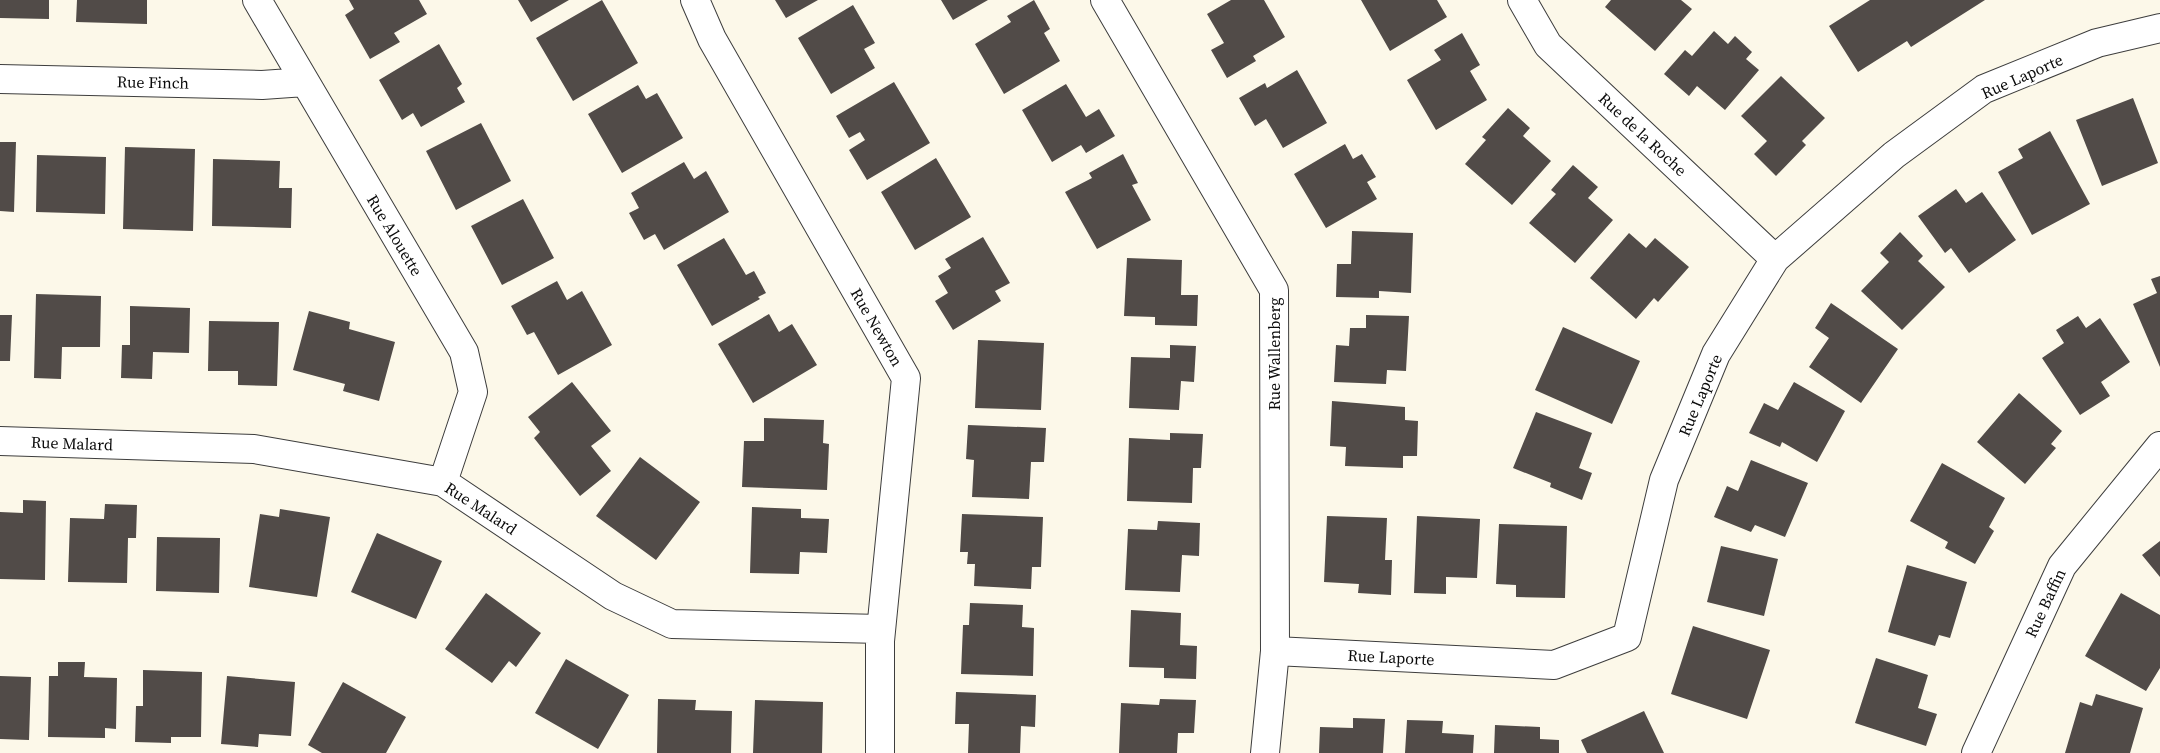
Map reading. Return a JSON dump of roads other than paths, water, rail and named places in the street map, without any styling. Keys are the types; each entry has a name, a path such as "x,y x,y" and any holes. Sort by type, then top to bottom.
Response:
{"street":[{"name":"Rue Alouette","path":"257,0 464,352 473,392 443,482"},
{"name":"Rue Newton","path":"695,0 712,39 906,378 881,629 880,753"},
{"name":"Rue Wallenberg","path":"1105,0 1274,290 1274,651 1265,753"},
{"name":"Rue de la Roche","path":"1522,0 1548,45 1775,259"},
{"name":"Rue Laporte","path":"1274,651 1554,665 1627,637 1664,480 1716,354 1775,259 1894,155 1984,90 2097,43 2160,28"},
{"name":"Rue Finch","path":"0,79 262,85 305,82"},
{"name":"Rue Malard","path":"0,441 254,449 443,482 613,596 672,624 881,629"},
{"name":"Rue Baffin","path":"1976,753 2062,566 2160,446"}]}
